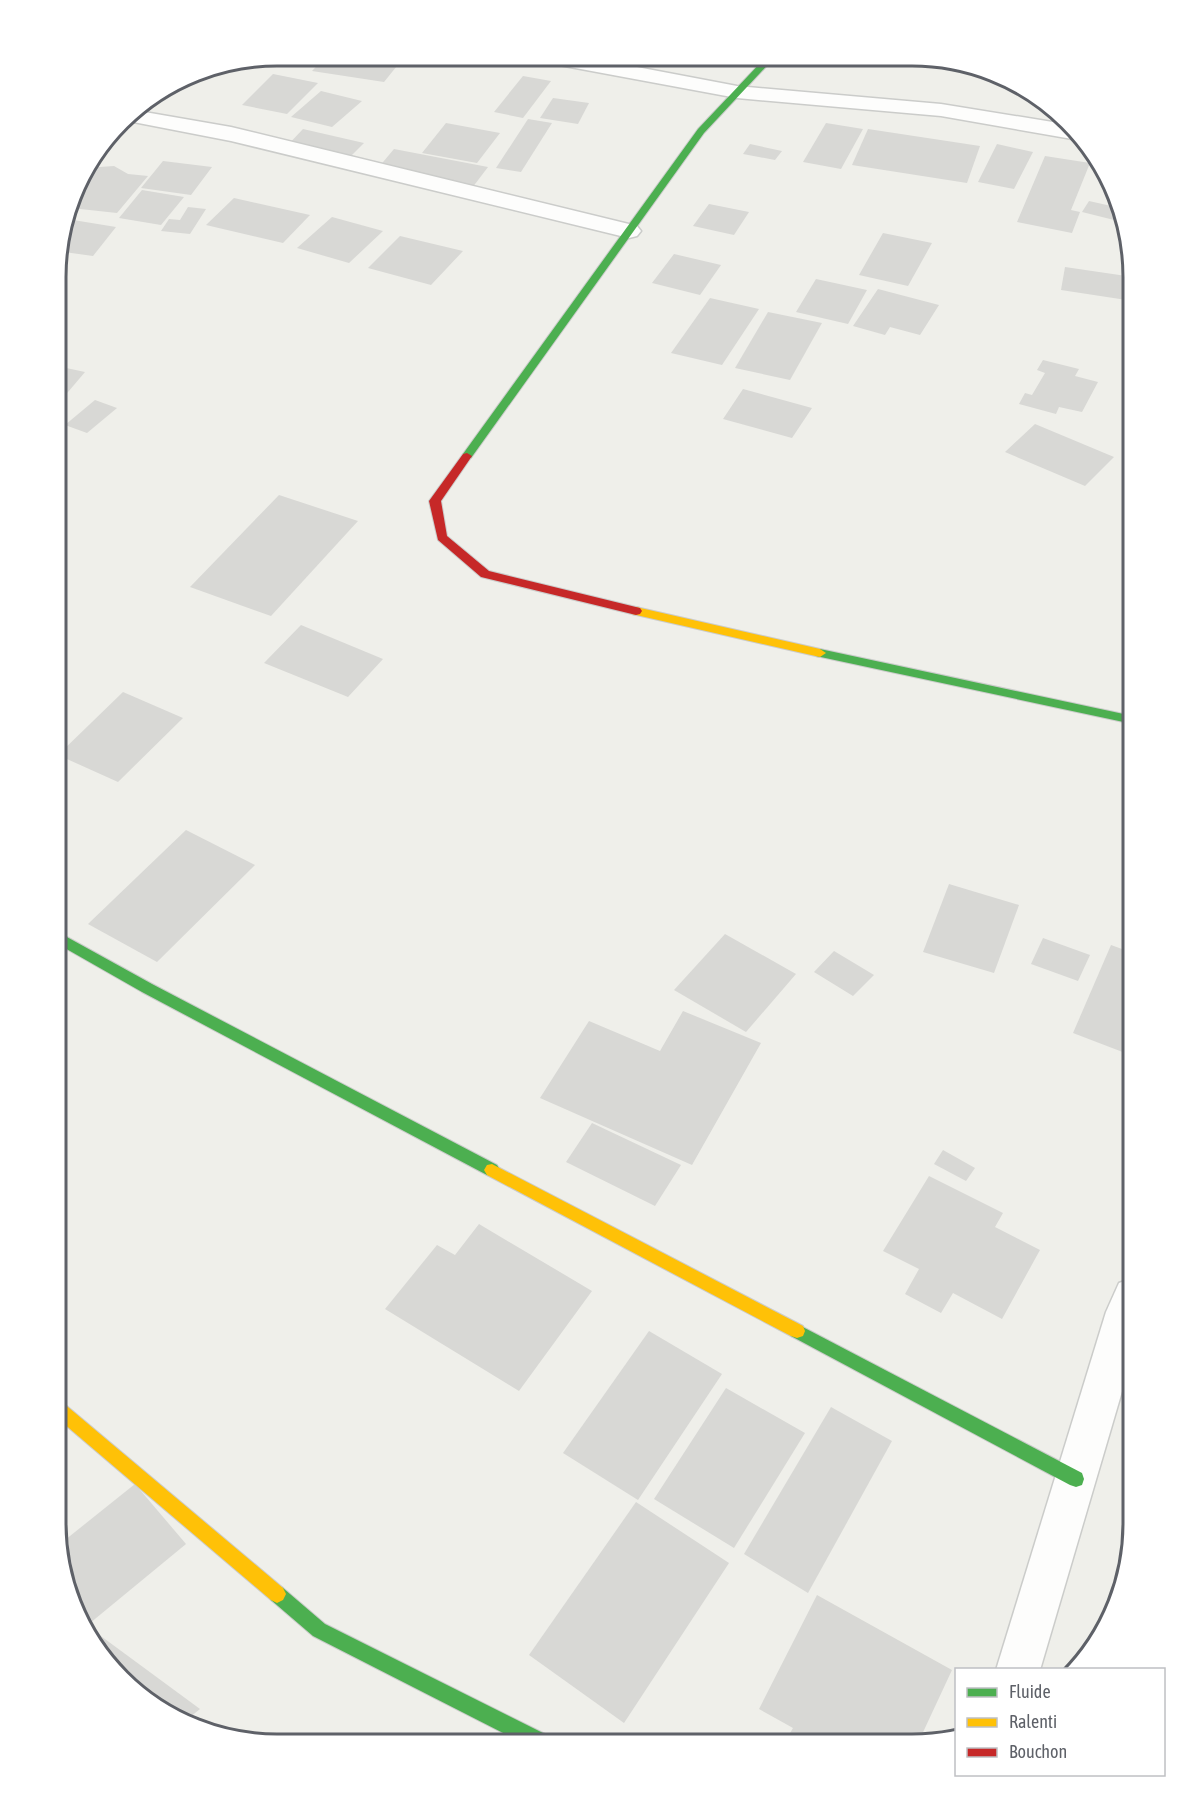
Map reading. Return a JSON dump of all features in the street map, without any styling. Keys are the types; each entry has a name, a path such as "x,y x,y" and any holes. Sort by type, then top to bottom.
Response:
{"street":[{"path":"597,66 737,92 941,110 1063,130"},
{"path":"762,66 701,131 435,501 442,537 485,574 1004,694 1123,718"},
{"path":"139,117 231,134 629,231"},
{"path":"66,942 147,988 1076,1479"},
{"path":"1019,1668 1123,1322"},
{"path":"66,1415 319,1630 524,1734"}],"building":[{"path":"317,66 397,66 384,82 312,71"},
{"path":"273,74 318,83 287,114 242,105"},
{"path":"523,76 551,81 523,118 494,112"},
{"path":"321,91 362,101 332,127 291,117"},
{"path":"553,98 589,103 578,124 540,118"},
{"path":"528,119 552,123 521,172 496,168"},
{"path":"446,123 500,133 477,163 422,153"},
{"path":"826,123 863,129 841,169 803,162"},
{"path":"303,129 364,143 347,160 286,147"},
{"path":"868,129 980,146 967,183 852,165"},
{"path":"750,144 782,151 775,160 743,154"},
{"path":"997,144 1033,152 1014,189 978,182"},
{"path":"394,149 488,167 469,192 373,174"},
{"path":"1045,156 1089,163 1071,210 1080,212 1072,233 1017,222"},
{"path":"163,161 212,167 191,195 141,188"},
{"path":"114,166 128,174 148,176 117,213 77,209 97,167"},
{"path":"142,190 184,197 161,225 119,218"},
{"path":"234,198 310,215 283,243 206,225"},
{"path":"1089,201 1111,206 1115,220 1082,212"},
{"path":"709,204 749,212 734,235 693,226"},
{"path":"188,207 206,209 190,234 161,231 169,219 180,220"},
{"path":"332,217 383,231 349,263 297,248"},
{"path":"74,220 116,227 93,256 68,252"},
{"path":"883,233 932,243 908,286 859,275"},
{"path":"400,236 463,251 431,285 368,268"},
{"path":"674,254 721,265 700,295 652,283"},
{"path":"1065,267 1123,276 1123,299 1061,290"},
{"path":"816,279 867,290 848,324 796,312"},
{"path":"878,289 939,305 920,335 890,327 885,335 853,326"},
{"path":"710,298 759,309 722,365 671,353"},
{"path":"768,312 822,323 790,380 735,368"},
{"path":"1043,360 1079,369 1075,376 1098,382 1082,412 1059,407 1056,414 1019,404 1025,393 1032,395 1045,373 1037,370"},
{"path":"66,368 85,372 66,394"},
{"path":"743,389 812,408 792,438 723,419"},
{"path":"95,400 117,408 87,433 66,424"},
{"path":"1035,424 1114,457 1085,486 1005,452"},
{"path":"279,495 358,521 271,616 190,587"},
{"path":"301,625 383,659 348,697 264,663"},
{"path":"123,692 183,718 118,782 66,759 66,747"},
{"path":"186,830 255,865 157,962 88,924"},
{"path":"949,884 1019,905 994,973 923,952"},
{"path":"725,934 796,974 746,1032 674,990"},
{"path":"1043,938 1090,955 1078,981 1031,964"},
{"path":"1111,945 1123,949 1123,1052 1073,1033"},
{"path":"834,951 874,975 853,996 814,972"},
{"path":"683,1011 761,1043 692,1165 540,1098 589,1021 660,1051"},
{"path":"592,1123 681,1165 655,1206 566,1162"},
{"path":"943,1150 975,1168 966,1181 934,1164"},
{"path":"929,1176 1003,1213 995,1227 1040,1250 1002,1319 953,1293 941,1313 905,1294 919,1269 883,1251"},
{"path":"479,1224 592,1291 519,1391 385,1309 437,1245 455,1255"},
{"path":"649,1331 722,1374 638,1500 563,1453"},
{"path":"726,1388 805,1433 734,1548 654,1499"},
{"path":"831,1407 892,1441 808,1593 744,1554"},
{"path":"135,1484 186,1544 91,1622 77,1591 66,1539"},
{"path":"636,1502 729,1563 624,1723 529,1655"},
{"path":"817,1595 952,1670 922,1734 790,1734 793,1728 759,1709"},
{"path":"98,1634 200,1709 192,1716 172,1706 138,1682 118,1662"}],"traffic: fast":[{"path":"467,456 701,131 762,66"},
{"path":"820,653 1123,718"},
{"path":"66,942 147,988 492,1170"},
{"path":"797,1331 1076,1479"},
{"path":"277,1594 319,1630 524,1734"}],"traffic: slow":[{"path":"636,611 820,653"},
{"path":"492,1170 797,1331"},
{"path":"66,1415 277,1594"}],"traffic: jam":[{"path":"467,456 435,501 442,537 485,574 636,611"}]}
